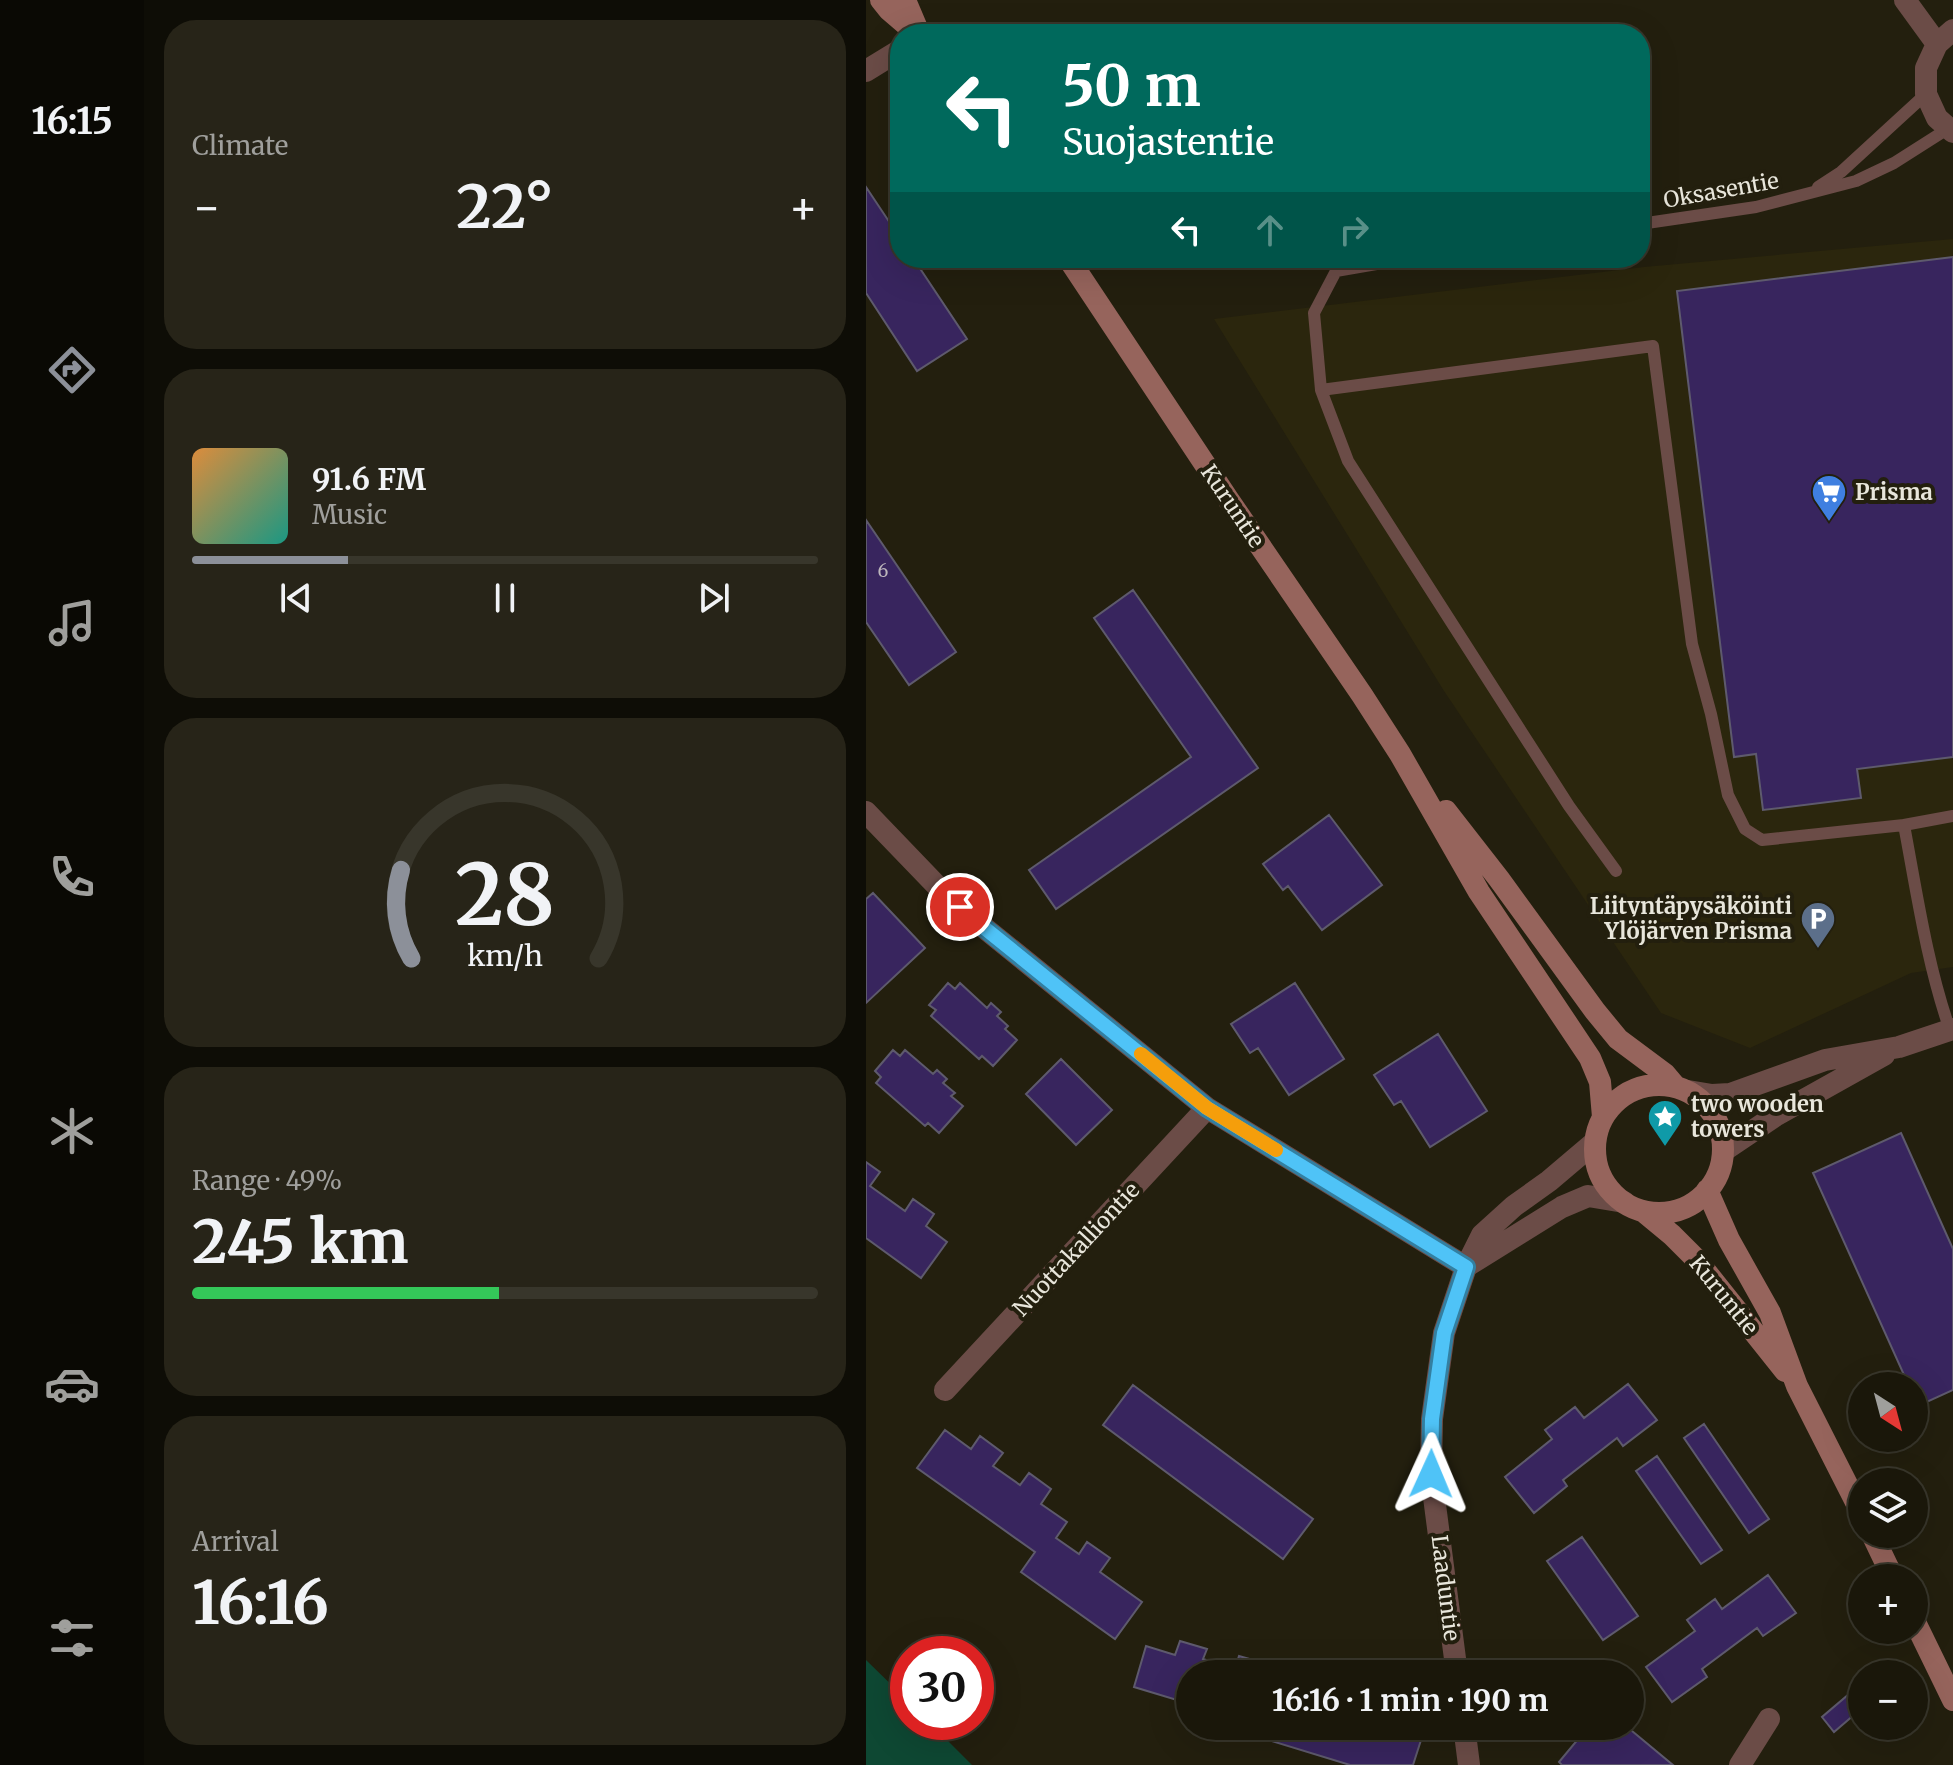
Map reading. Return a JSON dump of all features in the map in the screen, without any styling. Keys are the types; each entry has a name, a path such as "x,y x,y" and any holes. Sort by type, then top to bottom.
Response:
{"main road":[{"path":"881,0 906,24"},
{"path":"905,0 914,24"},
{"name":"Kuruntie","path":"1075,268 1400,754 1479,892 1590,1058 1600,1082 1603,1117"},
{"name":"Kuruntie","path":"1400,754 1499,879 1618,1039 1682,1089"},
{"path":"1655,1084 1682,1089 1703,1102 1714,1116 1721,1133 1723,1151 1719,1172 1707,1190 1694,1202 1678,1210 1660,1213 1633,1206 1610,1191 1601,1176 1595,1142 1603,1117 1616,1101 1634,1089 1655,1084"},
{"name":"Kuruntie","path":"1707,1190 1729,1240 1770,1313 1797,1386 1848,1486"},
{"name":"Kuruntie","path":"1633,1206 1672,1235 1695,1258 1797,1386"},
{"path":"1926,1644 1953,1700"}],"street":[{"path":"1905,0 1945,37 1926,68 1926,94 1937,118 1951,130"},
{"path":"866,71 890,56"},
{"path":"869,821 982,926 1207,1108 1466,1267 1562,1207 1588,1196 1633,1206"},
{"path":"1682,1089 1712,1095 1730,1094 1825,1060 1899,1047 1952,1030"},
{"path":"1723,1151 1775,1116 1899,1047"},
{"name":"Nuottakalliontie","path":"945,1390 1207,1108"},
{"name":"Laaduntie","path":"1455,1660 1431,1474 1432,1419 1444,1333 1466,1267 1482,1235 1595,1142"},
{"path":"1740,1765 1769,1719"},
{"path":"1466,1740 1469,1765"}],"lane":[{"name":"Oksasentie","path":"1808,194 1841,172 1926,94"},
{"name":"Oksasentie","path":"1650,223 1756,207 1856,181 1951,130"},
{"path":"1353,268 1336,271 1314,313 1321,390 1348,461 1569,806 1616,871"},
{"path":"1321,390 1653,346 1692,644 1728,795 1745,829 1762,840 1904,825 1953,816"},
{"path":"1904,825 1937,992 1952,1030"}],"shaded area":[{"path":"1953,239 1953,967 1911,973 1750,1048 1661,1013 1444,691 1214,319 1650,266"}],"green space":[{"path":"866,1660 890,1683 890,1740 947,1740 972,1765 866,1765"}],"building":[{"path":"866,187 890,223 890,268 920,268 967,339 917,371 866,293"},
{"name":"Prisma","path":"1953,257 1953,757 1857,769 1861,798 1763,810 1756,754 1734,757 1677,291"},
{"path":"866,520 956,652 909,685 866,622"},
{"path":"1133,590 1258,768 1056,909 1029,870 1191,757 1094,618"},
{"path":"1329,815 1382,885 1322,930 1288,886 1283,890 1263,864"},
{"path":"873,893 925,948 866,1003 866,899"},
{"path":"948,983 955,989 960,983 987,1008 991,1003 1001,1012 997,1016 1008,1026 1005,1029 1017,1040 993,1066 982,1056 979,1059 931,1016 936,1010 929,1005"},
{"path":"1295,983 1344,1059 1289,1095 1258,1048 1250,1053 1231,1024"},
{"path":"1438,1034 1487,1111 1430,1147 1401,1101 1394,1105 1374,1075"},
{"path":"893,1050 900,1056 905,1050 933,1074 937,1070 947,1079 943,1083 955,1093 951,1096 963,1106 939,1133 928,1123 925,1126 876,1083 881,1077 875,1071"},
{"path":"1061,1059 1112,1110 1076,1145 1026,1094"},
{"path":"1901,1133 1953,1249 1953,1390 1928,1401 1928,1372 1903,1372 1813,1173"},
{"path":"866,1162 880,1172 870,1186 905,1211 913,1199 934,1214 926,1226 947,1242 921,1278 866,1238"},
{"path":"1628,1384 1657,1420 1623,1446 1617,1438 1563,1480 1567,1486 1534,1513 1505,1477 1552,1439 1545,1430 1575,1407 1584,1418"},
{"path":"1133,1385 1313,1519 1283,1559 1103,1425"},
{"path":"1704,1424 1769,1519 1749,1533 1684,1438"},
{"path":"945,1430 971,1449 980,1436 1003,1453 993,1466 1020,1485 1029,1473 1051,1489 1041,1504 1067,1522 1056,1538 1079,1554 1087,1542 1110,1558 1100,1572 1142,1602 1115,1639 1021,1572 1035,1552 917,1468"},
{"path":"1657,1456 1722,1550 1701,1564 1636,1471"},
{"path":"1582,1537 1638,1616 1603,1640 1547,1561"},
{"path":"1768,1575 1796,1613 1763,1636 1757,1628 1702,1669 1707,1677 1672,1702 1646,1667 1695,1631 1687,1620 1715,1599 1722,1609"},
{"path":"1180,1641 1207,1649 1203,1659 1206,1660 1176,1660 1176,1700 1134,1687 1146,1646 1175,1655"},
{"path":"1848,1695 1848,1720 1834,1732 1822,1717"},
{"path":"1268,1740 1421,1740 1413,1765 1350,1765"},
{"path":"1577,1740 1643,1740 1673,1765 1562,1765 1559,1762"}],"slow traffic":[{"path":"1141,1054 1207,1108 1276,1150"}],"place":[{"name":"Prisma","path":"1829,523"},
{"name":"Liityntäpysäköinti Ylöjärven Prisma","path":"1818,950"},
{"name":"two wooden towers","path":"1665,1148"}],"route":[{"path":"960,907 1207,1108 1466,1267 1444,1333 1432,1419 1431,1474"}]}
